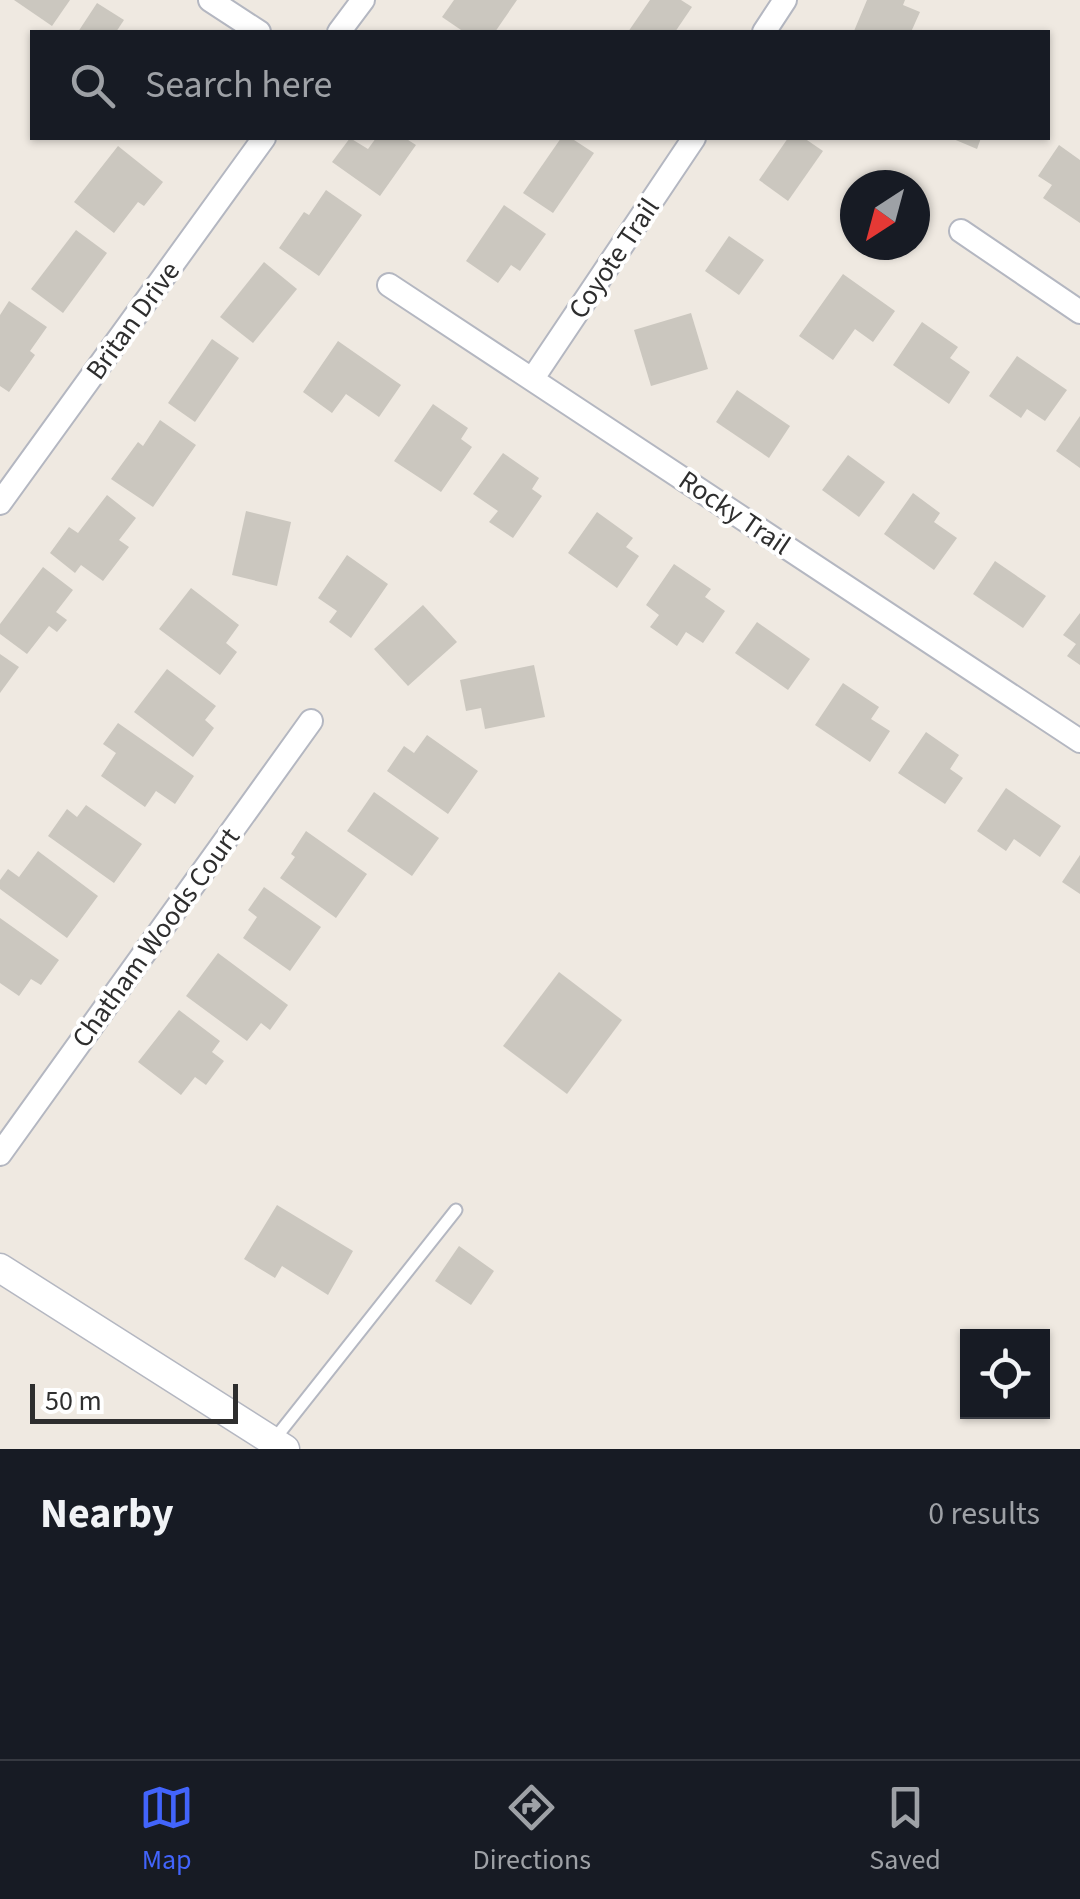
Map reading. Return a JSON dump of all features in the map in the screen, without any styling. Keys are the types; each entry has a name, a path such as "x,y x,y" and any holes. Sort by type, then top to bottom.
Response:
{"street":[{"path":"210,0 256,30"},
{"path":"340,30 362,0"},
{"path":"765,30 785,0"},
{"name":"Britan Drive","path":"0,504 263,140"},
{"name":"Coyote Trail","path":"532,378 693,140"},
{"path":"961,231 1080,312"},
{"name":"Rocky Trail","path":"389,285 1080,741"},
{"name":"Chatham Woods Court","path":"0,1154 311,720"},
{"path":"0,1268 279,1445"}],"lane":[{"path":"279,1445 456,1210"}],"building":[{"path":"14,0 70,0 52,26"},
{"path":"454,0 517,0 496,30 461,30 442,17"},
{"path":"650,0 681,0 692,7 676,30 629,30"},
{"path":"867,0 905,0 903,5 920,12 912,30 854,30"},
{"path":"97,3 124,20 117,30 79,30"},
{"path":"348,140 368,149 375,140 408,140 416,145 380,196 332,162"},
{"path":"560,140 574,140 594,153 553,213 523,193"},
{"path":"787,140 807,140 823,151 788,201 759,180"},
{"path":"956,140 980,140 977,149"},
{"path":"1059,145 1080,160 1080,223 1043,198 1052,185 1038,176"},
{"path":"118,146 163,182 144,206 138,202 114,233 74,202"},
{"path":"326,190 362,215 319,276 279,248 304,212 309,215"},
{"path":"504,205 546,234 520,271 511,265 498,283 466,261"},
{"path":"76,230 107,253 63,313 31,289"},
{"path":"729,236 764,260 739,295 705,271"},
{"path":"264,262 297,289 253,343 220,317"},
{"path":"843,274 895,311 873,342 855,329 833,360 799,336"},
{"path":"9,301 47,327 30,351 35,355 9,392 0,386 0,315"},
{"path":"691,313 708,369 651,386 634,330"},
{"path":"922,322 958,347 950,358 970,372 949,404 893,365"},
{"path":"212,339 239,358 195,422 168,403"},
{"path":"338,341 401,385 379,417 346,394 332,413 303,392"},
{"path":"1017,356 1067,390 1045,421 1027,409 1021,418 989,396"},
{"path":"737,390 790,426 769,458 716,422"},
{"path":"433,404 468,428 461,439 472,447 441,492 394,461"},
{"path":"1080,416 1080,468 1056,451"},
{"path":"160,420 196,445 153,507 111,479 138,442 143,446"},
{"path":"503,453 539,478 532,489 542,496 513,538 489,522 498,511 473,494"},
{"path":"848,455 885,482 859,517 822,490"},
{"path":"913,493 940,513 934,522 957,538 934,570 884,534"},
{"path":"107,495 136,518 119,540 129,547 103,581 81,565 75,573 50,553 69,527 78,533"},
{"path":"246,511 291,522 277,586 232,575"},
{"path":"597,512 633,538 626,547 639,556 617,588 568,553"},
{"path":"347,555 388,584 351,638 329,622 337,611 318,598"},
{"path":"995,561 1046,596 1023,628 973,594"},
{"path":"674,564 711,589 705,597 725,611 703,643 686,632 677,646 650,627 659,615 646,605"},
{"path":"43,567 73,590 56,612 67,620 57,632 49,626 27,654 0,634 0,624"},
{"path":"191,588 239,625 226,643 237,652 220,675 159,629"},
{"path":"423,605 457,642 408,686 374,649"},
{"path":"1080,613 1080,665 1067,656 1076,644 1063,635"},
{"path":"757,622 810,659 788,690 735,653"},
{"path":"0,654 19,667 0,693"},
{"path":"534,665 545,717 485,729 481,708 466,711 460,680"},
{"path":"167,669 216,706 205,720 214,728 193,757 134,712"},
{"path":"843,683 879,707 871,719 890,731 870,762 815,725"},
{"path":"118,723 194,776 175,804 156,791 145,807 101,776 116,753 103,744"},
{"path":"926,732 959,755 950,769 963,778 945,804 898,773"},
{"path":"427,735 478,771 448,814 387,771 404,746 414,753"},
{"path":"1006,788 1061,826 1040,857 1014,839 1006,851 977,831"},
{"path":"374,792 439,838 412,876 347,831"},
{"path":"86,805 142,844 114,883 48,836 67,809 77,817"},
{"path":"306,831 367,874 336,918 280,878"},
{"path":"38,851 98,896 67,938 0,889 0,880 8,869 19,877"},
{"path":"1080,855 1080,894 1062,882"},
{"path":"264,887 321,927 290,971 243,938 257,917 248,910"},
{"path":"0,918 59,960 41,985 31,979 19,996 0,983"},
{"path":"218,953 288,1005 270,1030 261,1023 247,1041 186,996"},
{"path":"559,972 622,1020 567,1094 503,1046"},
{"path":"179,1010 220,1041 212,1052 224,1061 206,1085 195,1077 181,1095 138,1062"},
{"path":"277,1205 353,1251 328,1295 282,1266 275,1278 244,1259"},
{"path":"459,1246 494,1271 471,1305 435,1281"}]}
